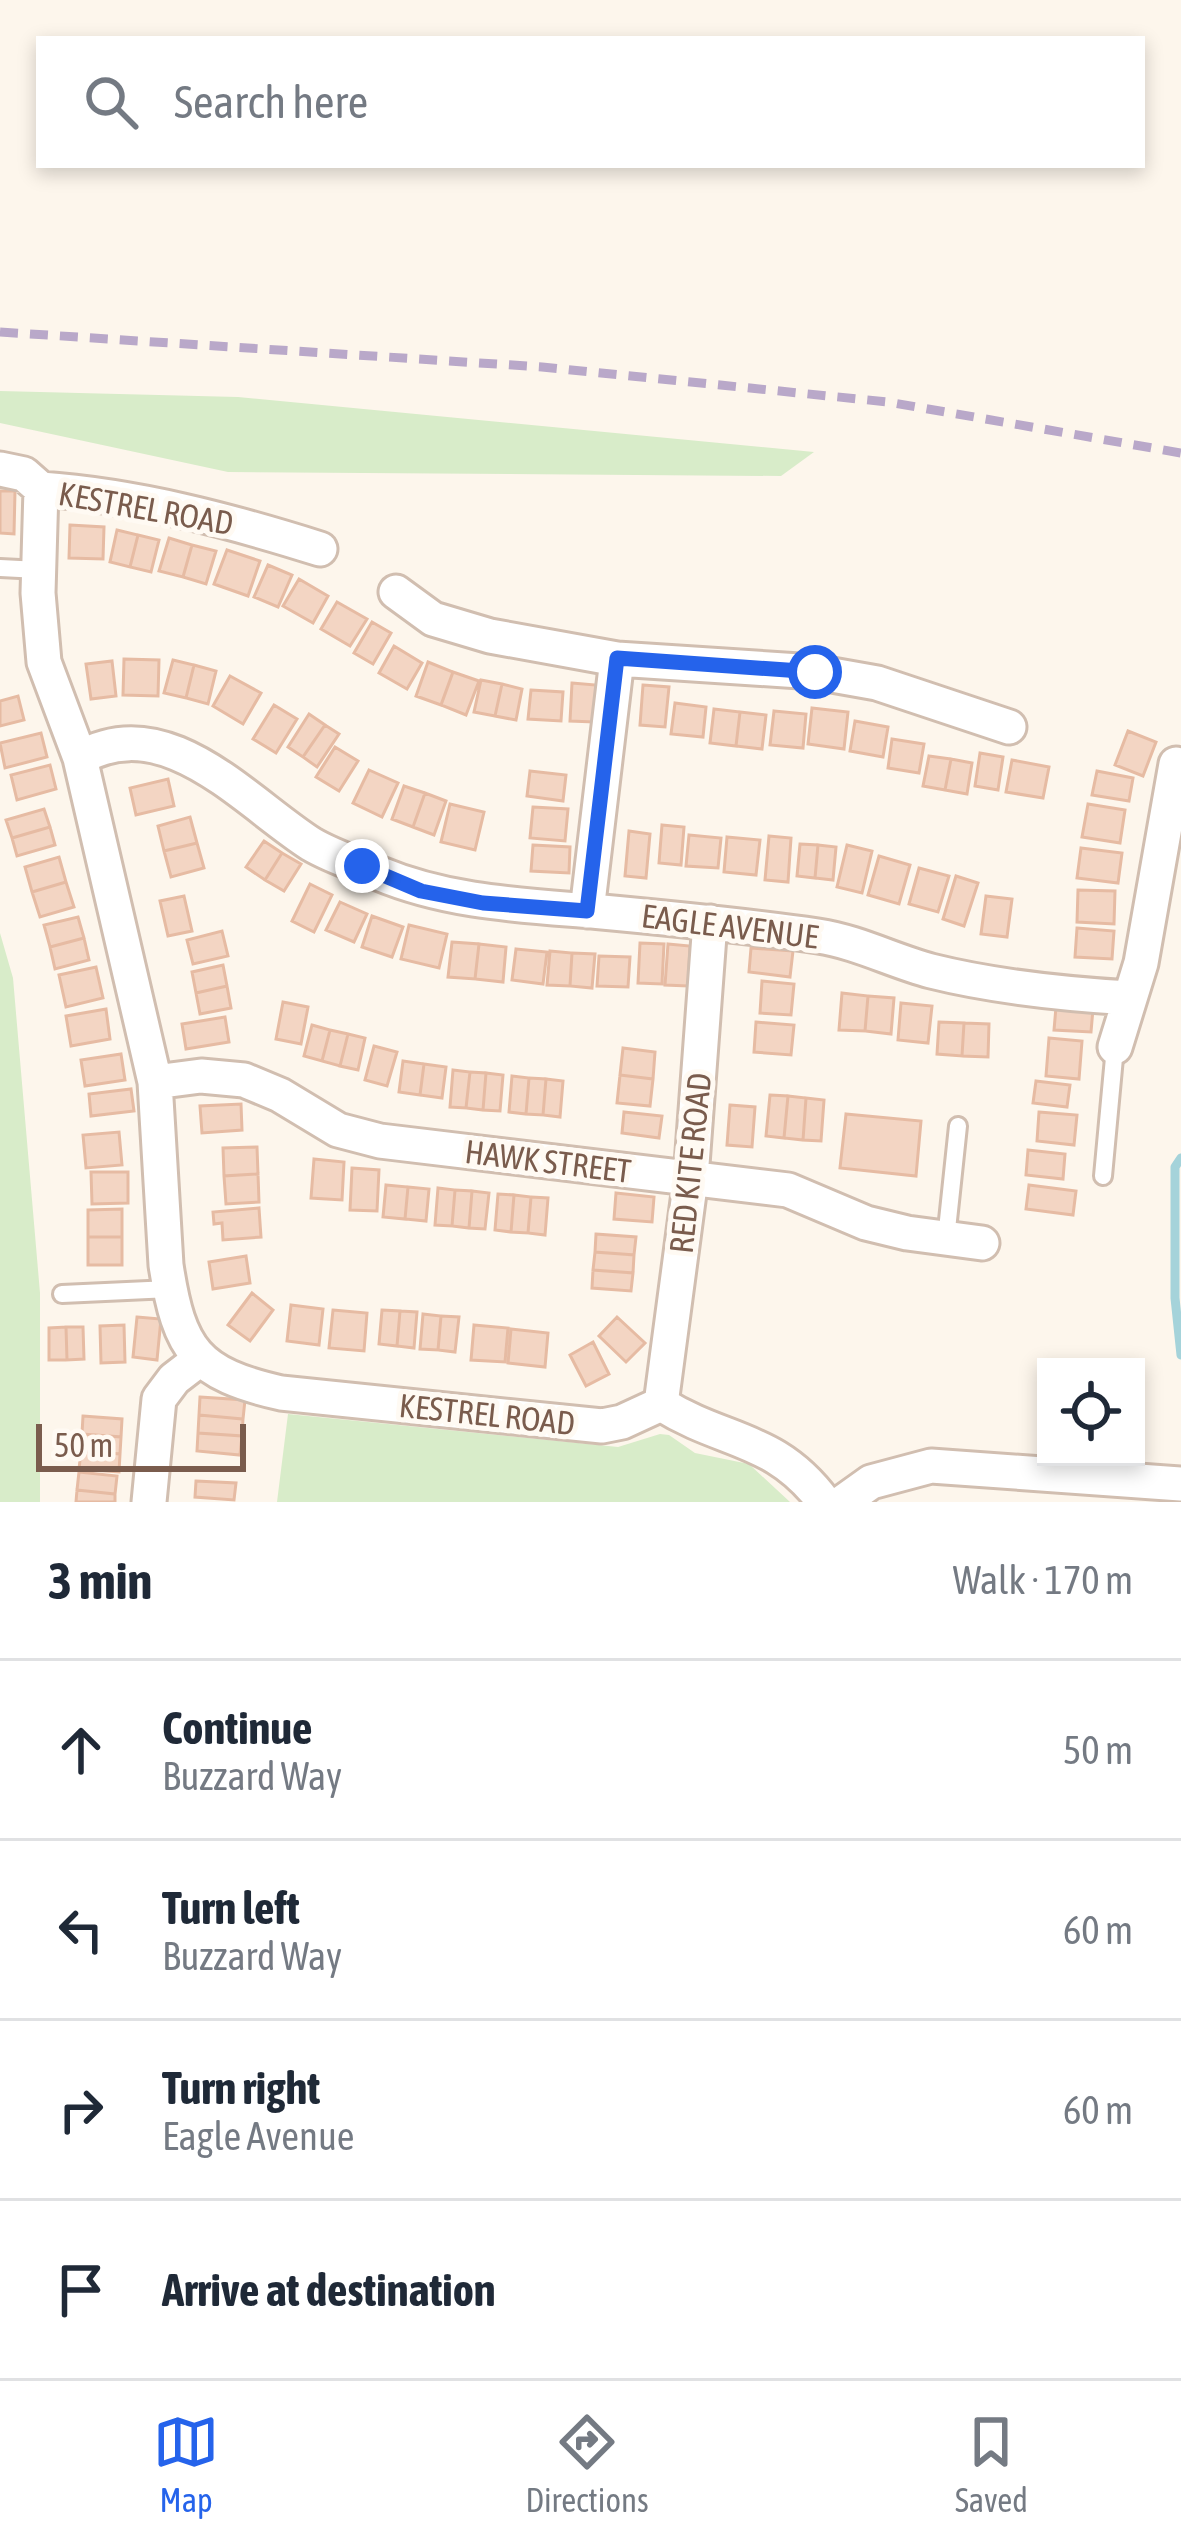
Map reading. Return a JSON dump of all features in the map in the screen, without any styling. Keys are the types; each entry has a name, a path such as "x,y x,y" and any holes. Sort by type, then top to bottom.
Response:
{"street":[{"name":"KESTREL ROAD","path":"0,469 24,474 41,489 99,493 231,520 320,549"},
{"name":"KESTREL ROAD","path":"41,489 44,662 80,758 155,1082 170,1289 187,1338 200,1359 232,1382 281,1394 602,1426 661,1404"},
{"path":"396,592 433,619 490,636 617,658 877,683 1009,728"},
{"path":"587,911 617,658"},
{"name":"EAGLE AVENUE","path":"80,758 121,742 178,753 247,795 313,845 421,891 483,903 710,922 836,939 929,970 1021,987 1130,998"},
{"path":"1114,1047 1149,923 1176,764"},
{"name":"RED KITE ROAD","path":"661,1404 691,1178 710,922"},
{"name":"HAWK STREET","path":"155,1082 201,1076 244,1080 280,1095 338,1130 380,1142 788,1190 866,1223 982,1243"},
{"path":"149,1502 168,1468 160,1399 174,1379 200,1359"},
{"path":"661,1404 694,1424 771,1451 792,1466 824,1502"},
{"path":"843,1502 871,1482 931,1466 1092,1490 1166,1483"}],"lane":[{"path":"0,568 39,570"},
{"path":"1102,1176 1114,1047"},
{"path":"946,1239 958,1126"},
{"path":"62,1294 170,1289"}],"green space":[{"path":"0,391 238,397 814,452 781,476 228,472 0,423"},
{"path":"0,933 13,978 40,1293 40,1502 0,1502"},
{"path":"288,1414 618,1447 669,1435 695,1453 749,1464 790,1502 277,1502"}],"building":[{"path":"0,491 15,491 14,534 0,533"},
{"path":"70,525 104,527 103,559 69,558"},
{"path":"117,530 138,535 130,567 110,562"},
{"path":"138,535 159,540 151,572 130,567"},
{"path":"169,538 192,545 183,577 159,571"},
{"path":"192,545 216,551 206,584 183,577"},
{"path":"227,550 260,561 248,596 214,584"},
{"path":"268,565 292,575 278,607 254,597"},
{"path":"299,579 328,596 313,623 283,606"},
{"path":"337,602 367,619 350,646 321,629"},
{"path":"372,622 391,633 373,664 354,653"},
{"path":"394,646 422,663 407,689 379,673"},
{"path":"124,659 159,660 158,696 123,695"},
{"path":"173,660 194,665 186,698 164,693"},
{"path":"112,661 116,696 91,699 86,664"},
{"path":"428,662 453,672 441,705 416,696"},
{"path":"194,665 216,671 208,704 186,698"},
{"path":"453,672 479,681 466,715 441,705"},
{"path":"230,676 261,693 243,724 213,706"},
{"path":"481,680 502,684 495,716 474,712"},
{"path":"572,683 596,685 594,722 570,721"},
{"path":"502,684 522,689 516,720 495,716"},
{"path":"643,685 669,687 665,727 640,725"},
{"path":"531,690 563,692 561,721 528,719"},
{"path":"18,696 24,720 0,726 0,701"},
{"path":"675,703 706,707 703,737 671,734"},
{"path":"274,705 297,719 276,753 253,739"},
{"path":"812,708 848,712 844,749 808,744"},
{"path":"714,709 740,712 736,746 710,743"},
{"path":"774,711 806,714 803,748 770,745"},
{"path":"740,712 766,715 762,749 736,746"},
{"path":"309,714 325,725 303,757 288,747"},
{"path":"855,721 888,727 883,757 850,751"},
{"path":"325,725 339,734 317,767 303,757"},
{"path":"1128,731 1156,742 1143,776 1115,765"},
{"path":"41,733 47,757 5,768 0,743"},
{"path":"892,739 924,744 919,773 888,768"},
{"path":"335,747 358,761 339,791 316,777"},
{"path":"980,753 1003,757 998,790 975,786"},
{"path":"929,756 951,759 945,790 923,786"},
{"path":"951,759 972,763 967,794 945,790"},
{"path":"1012,760 1049,767 1043,798 1006,792"},
{"path":"50,765 56,789 17,800 11,775"},
{"path":"369,770 398,783 382,817 353,803"},
{"path":"530,771 566,775 563,801 527,796"},
{"path":"1097,771 1133,778 1129,801 1092,795"},
{"path":"168,779 174,806 136,815 130,788"},
{"path":"404,786 425,793 413,827 392,819"},
{"path":"425,793 446,801 434,835 413,827"},
{"path":"450,804 484,812 475,850 441,842"},
{"path":"1088,804 1125,810 1120,843 1082,837"},
{"path":"533,807 568,809 565,841 530,838"},
{"path":"44,809 50,827 12,838 6,820"},
{"path":"190,817 197,843 164,851 158,826"},
{"path":"662,825 684,827 681,865 659,863"},
{"path":"50,827 55,845 17,856 12,838"},
{"path":"629,831 650,834 646,878 625,876"},
{"path":"689,835 721,838 718,868 686,866"},
{"path":"769,836 791,838 788,882 765,880"},
{"path":"727,837 760,840 756,875 724,872"},
{"path":"264,841 282,853 265,880 246,867"},
{"path":"197,843 204,868 171,877 164,851"},
{"path":"800,844 818,845 815,878 797,876"},
{"path":"533,845 570,847 569,873 531,871"},
{"path":"818,845 836,847 833,880 815,878"},
{"path":"847,845 872,851 862,893 837,887"},
{"path":"1081,848 1122,853 1118,883 1077,878"},
{"path":"282,853 301,864 284,891 265,880"},
{"path":"879,856 910,865 899,904 868,895"},
{"path":"59,857 66,882 32,892 25,867"},
{"path":"919,868 949,876 938,912 909,904"},
{"path":"956,876 978,883 964,926 943,919"},
{"path":"66,882 74,907 40,917 32,892"},
{"path":"310,884 332,895 314,932 292,921"},
{"path":"1078,890 1115,891 1114,924 1077,922"},
{"path":"184,896 192,931 168,936 160,901"},
{"path":"986,896 1012,899 1007,937 981,934"},
{"path":"340,902 367,914 354,942 326,930"},
{"path":"372,916 403,927 392,957 362,947"},
{"path":"78,917 84,938 50,947 44,925"},
{"path":"409,925 447,934 439,968 401,959"},
{"path":"1077,928 1114,931 1112,959 1075,957"},
{"path":"222,931 228,956 193,964 187,940"},
{"path":"84,938 89,960 55,969 50,947"},
{"path":"452,942 479,944 475,979 448,977"},
{"path":"640,943 664,944 662,984 638,983"},
{"path":"479,944 506,947 503,982 475,979"},
{"path":"668,944 690,946 688,986 665,985"},
{"path":"751,948 793,951 790,977 749,972"},
{"path":"516,949 547,952 543,984 512,980"},
{"path":"550,951 572,953 570,986 547,985"},
{"path":"572,953 595,954 592,988 570,986"},
{"path":"599,956 630,957 628,987 597,986"},
{"path":"223,965 227,986 196,993 192,972"},
{"path":"96,967 103,998 66,1007 59,975"},
{"path":"762,981 794,984 791,1015 760,1013"},
{"path":"227,986 231,1008 200,1014 196,993"},
{"path":"842,993 868,996 865,1031 839,1030"},
{"path":"868,996 894,998 891,1034 865,1031"},
{"path":"283,1002 308,1007 301,1044 276,1039"},
{"path":"901,1003 932,1006 928,1043 898,1040"},
{"path":"1056,1007 1093,1009 1091,1032 1054,1030"},
{"path":"106,1009 110,1039 71,1046 66,1016"},
{"path":"225,1017 229,1042 186,1049 182,1024"},
{"path":"756,1022 794,1025 791,1055 754,1052"},
{"path":"939,1022 964,1023 962,1056 937,1054"},
{"path":"964,1023 989,1024 988,1057 962,1056"},
{"path":"312,1025 330,1030 322,1061 304,1056"},
{"path":"330,1030 348,1034 340,1066 322,1061"},
{"path":"348,1034 365,1038 358,1070 340,1066"},
{"path":"1049,1038 1082,1041 1079,1079 1046,1076"},
{"path":"374,1046 397,1052 387,1086 365,1080"},
{"path":"623,1048 655,1052 653,1079 620,1075"},
{"path":"121,1054 125,1080 85,1086 81,1060"},
{"path":"403,1061 424,1064 420,1095 399,1092"},
{"path":"424,1064 446,1067 442,1098 420,1095"},
{"path":"453,1070 470,1072 466,1108 450,1107"},
{"path":"470,1072 486,1073 483,1110 466,1108"},
{"path":"486,1073 503,1075 500,1111 483,1110"},
{"path":"620,1075 653,1079 650,1106 617,1103"},
{"path":"512,1076 529,1078 526,1114 509,1112"},
{"path":"529,1078 546,1079 543,1115 526,1114"},
{"path":"546,1079 563,1081 560,1117 543,1115"},
{"path":"1036,1081 1070,1085 1067,1107 1033,1103"},
{"path":"131,1089 134,1111 91,1116 89,1094"},
{"path":"770,1095 788,1096 784,1138 766,1136"},
{"path":"788,1096 806,1098 803,1140 784,1138"},
{"path":"806,1098 824,1100 821,1141 803,1140"},
{"path":"241,1104 242,1130 202,1133 200,1106"},
{"path":"730,1105 755,1107 752,1147 727,1145"},
{"path":"624,1112 662,1116 659,1138 622,1133"},
{"path":"1039,1112 1077,1115 1074,1145 1037,1141"},
{"path":"846,1114 921,1121 916,1176 840,1168"},
{"path":"119,1132 122,1165 86,1168 83,1135"},
{"path":"257,1147 258,1174 224,1176 223,1148"},
{"path":"1028,1150 1065,1154 1063,1179 1026,1175"},
{"path":"314,1159 344,1162 342,1200 311,1198"},
{"path":"352,1168 379,1170 377,1211 350,1210"},
{"path":"91,1172 128,1172 128,1203 92,1204"},
{"path":"258,1174 259,1202 226,1204 224,1176"},
{"path":"386,1185 408,1187 405,1219 383,1217"},
{"path":"1029,1185 1076,1191 1073,1215 1026,1209"},
{"path":"408,1187 429,1189 426,1221 405,1219"},
{"path":"438,1188 455,1190 452,1226 435,1225"},
{"path":"455,1190 472,1191 469,1228 452,1226"},
{"path":"472,1191 489,1193 485,1229 469,1228"},
{"path":"616,1193 654,1197 652,1222 614,1219"},
{"path":"498,1194 514,1195 511,1232 495,1230"},
{"path":"514,1195 531,1197 528,1233 511,1232"},
{"path":"531,1197 548,1198 545,1235 528,1233"},
{"path":"259,1208 261,1237 223,1240 222,1223 214,1224 213,1212"},
{"path":"122,1209 122,1237 88,1237 88,1210"},
{"path":"596,1234 636,1237 634,1255 595,1252"},
{"path":"88,1237 122,1237 122,1265 88,1265"},
{"path":"595,1252 634,1255 633,1273 593,1270"},
{"path":"246,1256 250,1283 213,1289 209,1262"},
{"path":"593,1270 633,1273 631,1291 592,1288"},
{"path":"252,1293 273,1310 250,1341 228,1325"},
{"path":"291,1305 323,1309 319,1345 287,1341"},
{"path":"333,1310 367,1313 364,1351 329,1348"},
{"path":"382,1310 400,1311 397,1346 379,1344"},
{"path":"400,1311 417,1312 414,1348 397,1346"},
{"path":"423,1314 441,1316 438,1350 420,1349"},
{"path":"441,1316 459,1317 455,1352 438,1350"},
{"path":"137,1317 161,1319 157,1360 133,1357"},
{"path":"617,1317 645,1343 626,1362 599,1336"},
{"path":"124,1325 125,1362 101,1363 100,1326"},
{"path":"474,1325 508,1328 505,1362 471,1360"},
{"path":"66,1327 67,1360 49,1360 49,1328"},
{"path":"66,1327 83,1327 84,1359 67,1360"},
{"path":"511,1329 548,1333 545,1367 508,1363"},
{"path":"593,1342 609,1374 586,1386 570,1355"},
{"path":"200,1397 245,1400 243,1419 199,1415"},
{"path":"199,1415 243,1419 242,1436 198,1433"},
{"path":"83,1416 122,1419 121,1437 82,1434"},
{"path":"198,1433 242,1436 240,1455 197,1451"},
{"path":"82,1434 121,1437 120,1454 81,1451"},
{"path":"81,1451 120,1454 119,1472 79,1469"},
{"path":"79,1472 117,1476 115,1494 77,1490"},
{"path":"196,1481 236,1483 234,1500 195,1497"},
{"path":"77,1490 115,1494 115,1502 76,1502"}],"waterway":[{"path":"1181,1158 1175,1167 1175,1298 1181,1355"}],"railway":[{"path":"0,332 542,367 888,402 1181,453"}],"route":[{"path":"362,866 421,891 483,903 587,911 617,658 815,672"}]}
